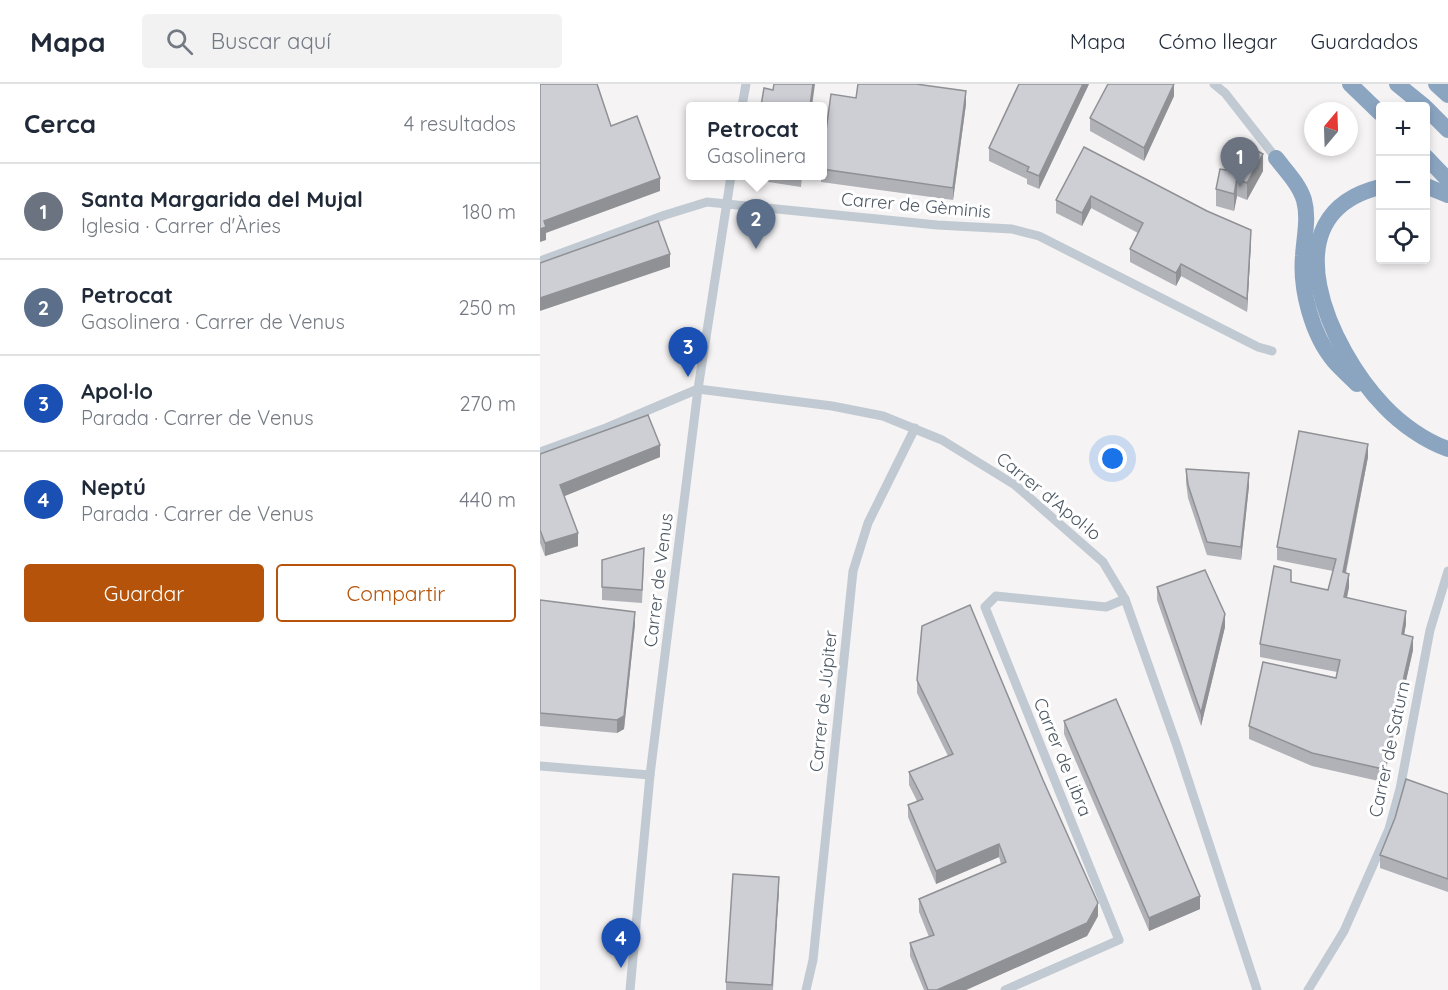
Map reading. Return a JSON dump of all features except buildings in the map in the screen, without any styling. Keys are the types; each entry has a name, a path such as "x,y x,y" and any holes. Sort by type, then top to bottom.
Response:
{"highway":[{"path":"1350,84 1376,108"},
{"path":"1397,84 1419,102"},
{"path":"1436,84 1448,95"},
{"path":"1430,112 1448,130"},
{"path":"1276,158 1296,182 1304,200 1306,218 1302,276 1307,305 1320,340 1333,360 1399,420 1422,436 1448,449"},
{"path":"1430,162 1448,180"},
{"path":"1376,188 1351,198 1338,209 1327,224 1318,245 1317,265 1318,286 1323,303 1342,348 1383,405"},
{"path":"1430,188 1448,195"}],"street":[{"path":"743,102 746,84"},
{"path":"1214,84 1225,93 1276,158"},
{"name":"Carrer de Venus","path":"630,990 650,775 698,389 730,180"},
{"name":"Carrer de Gèminis","path":"540,261 707,202 854,217 1012,229 1027,232 1050,242 1258,347 1272,351"},
{"path":"540,452 606,428 698,389"},
{"name":"Carrer d'Apol·lo","path":"698,389 832,406 883,416 915,428 959,449 1015,485 1103,562 1125,599 1177,746 1257,990"},
{"name":"Carrer de Júpiter","path":"806,990 813,960 853,571 858,548 868,523 915,428"},
{"name":"Carrer de Saturn","path":"1308,990 1344,932 1389,829 1400,789 1430,630 1448,571"},
{"name":"Carrer de Libra","path":"1005,990 1119,940 985,607 996,596 1106,607 1125,599"},
{"path":"540,766 650,775"}],"place":[{"name":"Santa Margarida del Mujal","path":"1240,187"},
{"name":"Petrocat","path":"756,249"},
{"name":"Apol·lo","path":"688,377"},
{"name":"Neptú","path":"621,968"}]}
